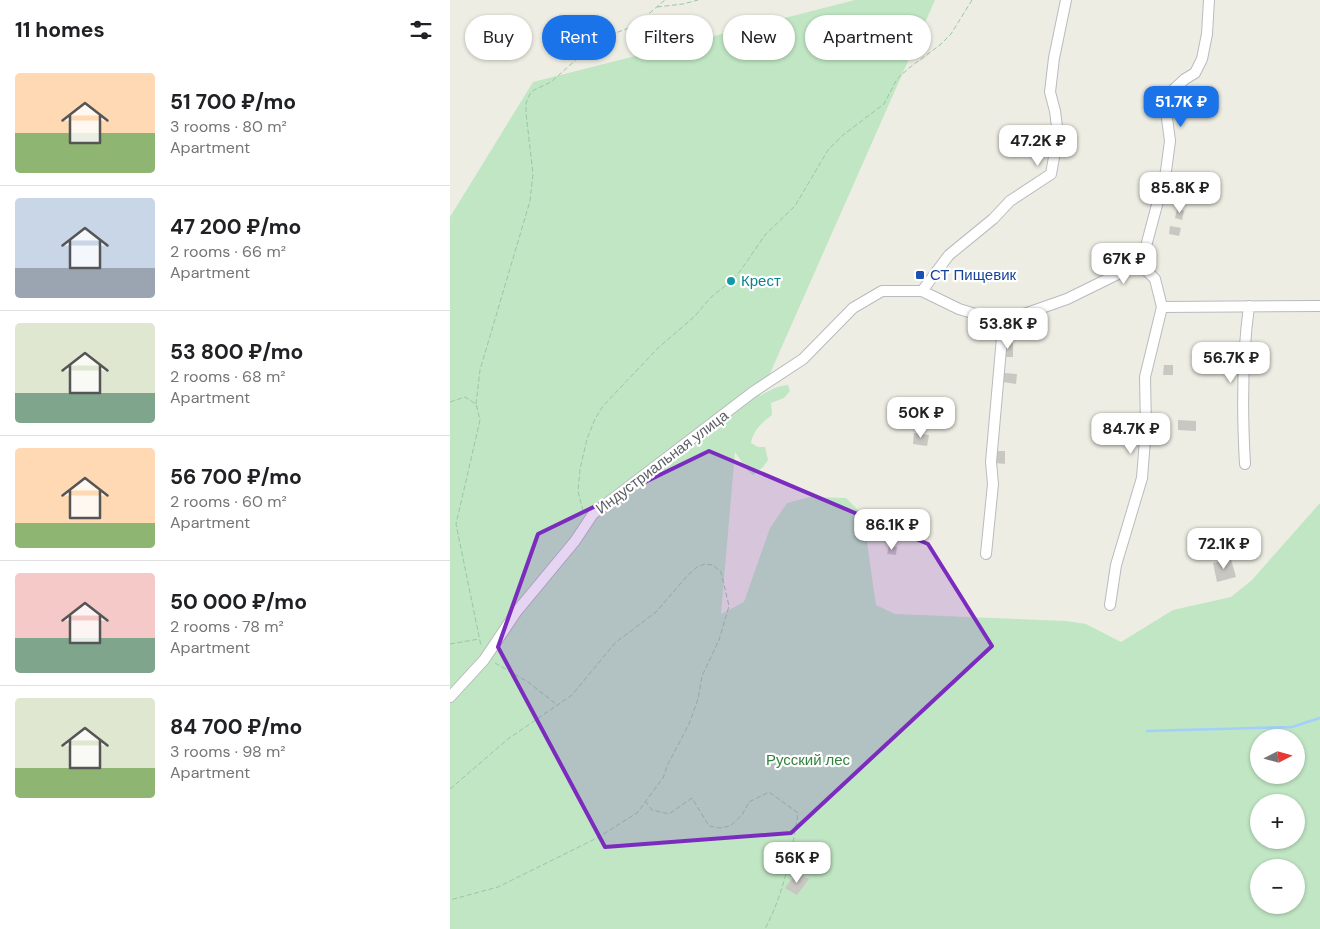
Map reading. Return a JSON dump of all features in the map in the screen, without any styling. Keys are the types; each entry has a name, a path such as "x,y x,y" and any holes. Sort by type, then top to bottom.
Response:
{"street":[{"path":"986,554 993,484 991,462 1003,326 995,320 959,308 922,291 949,254 993,219 1010,200 1051,174 1058,135 1055,110 1050,92 1054,58 1066,0"},
{"path":"1141,264 1166,171 1170,141 1165,104 1174,90 1185,79 1195,73 1202,59 1207,34 1209,0"},
{"path":"995,320 1028,312 1067,299 1141,264"},
{"path":"1110,605 1116,565 1142,478 1146,427 1146,377 1162,306 1155,279 1141,264"},
{"name":"Индустриальная улица","path":"450,697 484,660 517,611 575,541 593,514 753,392 803,359 853,308 882,291 922,291"},
{"path":"1162,306 1320,306"},
{"path":"1245,464 1243,433 1245,336 1249,306"}],"path":[{"path":"557,705 528,682 492,662 484,660 456,524 480,420 476,404 480,370 530,201 533,174 526,102 534,90 551,82 597,40 634,26 665,0"},
{"path":"657,7 698,0"},
{"path":"586,524 578,491 580,469 595,419 603,406 658,348 695,316 710,298 730,282 741,270 765,235 795,206 828,150 843,135 884,104 898,80 909,68 940,46 951,34 972,0"},
{"path":"450,402 464,397 476,404"},
{"path":"450,789 508,739 572,695 615,642 656,612 697,567 705,564 713,565 721,572 729,606 719,640 702,676 698,699 689,724 668,764 663,778 637,813 597,838 498,887 450,900"},
{"path":"450,644 479,639"},
{"path":"645,801 652,810 669,814 692,798 709,826 720,828 730,826 742,815 750,802 769,792 798,813 791,856 773,913 765,929"}],"highlighted area":[{"path":"709,451 928,544 992,646 791,833 605,847 498,647 538,534"}],"green space":[{"name":"Русский лес","path":"855,0 935,0 928,15 805,15 805,60 908,60 760,396 773,389 788,385 790,391 784,398 771,403 772,415 758,427 752,439 751,443 758,447 765,447 768,460 753,475 735,452 721,614 744,602 770,528 787,503 810,497 846,498 863,515 876,605 895,614 1066,621 1086,624 1121,642 1173,610 1231,597 1252,580 1320,503 1320,929 450,929 450,217 533,82 626,58 626,60 713,60 713,36 723,34 723,60 795,60 795,15"}],"building":[{"path":"1176,194 1184,196 1181,204 1174,202"},
{"path":"1177,209 1184,211 1182,220 1175,218"},
{"path":"1170,226 1181,228 1179,236 1169,234"},
{"path":"984,325 993,327 992,336 982,335"},
{"path":"1004,343 1013,343 1013,357 1004,357"},
{"path":"1164,365 1173,365 1173,375 1163,375"},
{"path":"1004,373 1017,374 1016,384 1003,382"},
{"path":"1161,418 1170,419 1169,428 1160,427"},
{"path":"1178,420 1196,421 1196,431 1178,430"},
{"path":"914,433 929,435 927,446 913,444"},
{"path":"996,451 1005,451 1005,464 995,463"},
{"path":"889,546 897,547 896,555 887,554"},
{"path":"1231,559 1236,577 1217,582 1213,563"},
{"path":"797,872 809,879 797,895 785,888"}],"waterway":[{"path":"1147,731 1292,727 1320,718"}],"place":[{"name":"СТ Пищевик","path":"920,275"},
{"name":"Крест","path":"731,281"}]}
